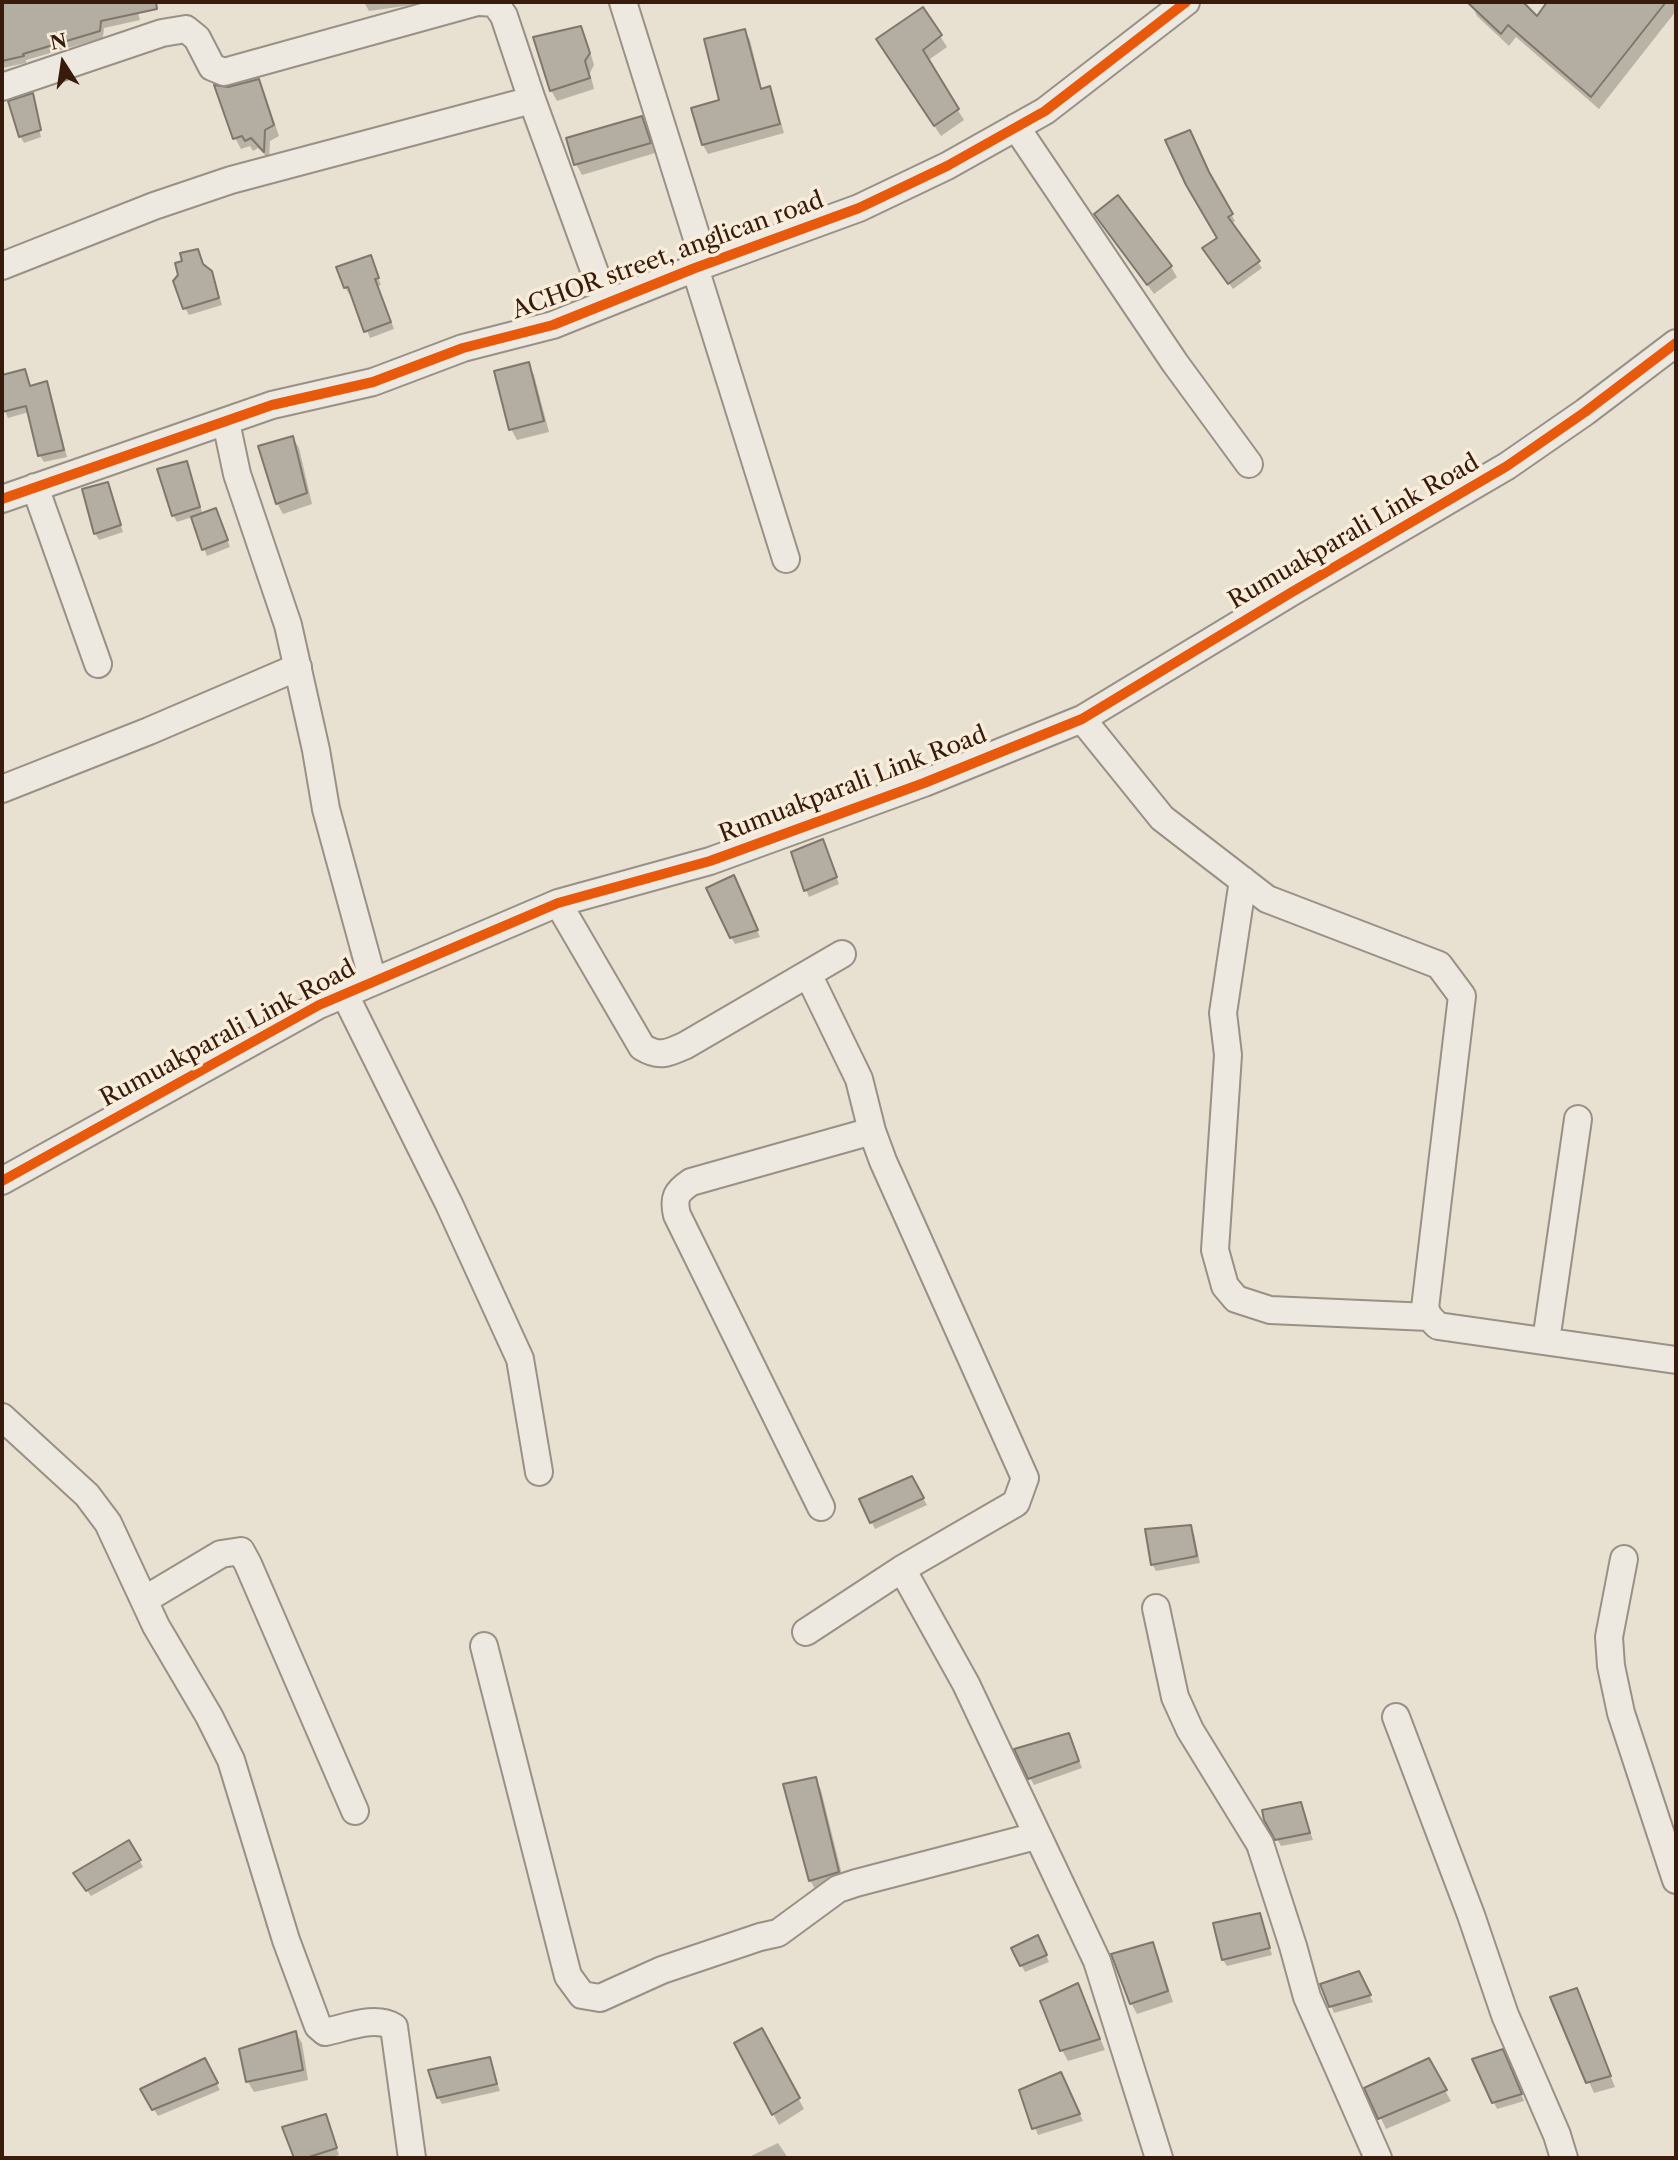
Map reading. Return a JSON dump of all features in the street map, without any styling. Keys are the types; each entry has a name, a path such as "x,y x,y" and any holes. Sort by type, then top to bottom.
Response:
{"street":[{"path":"2,87 162,33 186,29 197,37 212,67 224,72 478,2 495,3 504,16 606,303"},
{"path":"623,2 786,559"},
{"name":"ACHOR street, anglican road","path":"2,499 272,405 373,382 463,348 554,325 700,266 859,208 947,166 1045,111 1153,11 1186,2"},
{"path":"2,266 154,206 231,180 532,100"},
{"path":"1016,127 1175,363 1249,464"},
{"name":"Rumuakparali Link Road","path":"2,1181 344,993 558,904 710,861 924,783 1082,719 1507,466 1585,412 1676,343"},
{"path":"226,422 237,474 288,625 299,667 326,809 373,981"},
{"path":"36,487 98,664"},
{"path":"2,789 149,731 299,667"},
{"path":"1082,719 1161,818 1267,899 1439,965 1462,996 1425,1308 1429,1317 1438,1326 1676,1360"},
{"path":"1243,880 1223,1013 1228,1055 1215,1250 1225,1286 1236,1298 1270,1310 1429,1317"},
{"path":"558,904 642,1047 653,1054 667,1053 686,1045 842,954"},
{"path":"806,1632 902,1569 1016,1503 1025,1478 872,1131 859,1079 808,974"},
{"path":"344,993 449,1204 520,1359 539,1472"},
{"path":"1546,1341 1578,1119"},
{"path":"821,1507 677,1215 674,1202 678,1191 691,1182 872,1131"},
{"path":"2,1417 87,1495 108,1523 144,1600 231,1760 286,1940 318,2026 325,2032 377,2021 394,2027 412,2158"},
{"path":"144,1600 221,1554 241,1551 355,1811"},
{"path":"1624,1559 1609,1637 1611,1666 1621,1713 1676,1880"},
{"path":"902,1569 966,1684 1097,1961 1159,2158"},
{"path":"1156,1608 1175,1697 1190,1730 1259,1843 1307,1997 1378,2158"},
{"path":"484,1646 568,1976 582,1995 600,1998 662,1970 778,1933 838,1889 1036,1836"},
{"path":"1396,1717 1471,1914 1505,2015 1557,2135 1564,2158"}],"building":[{"path":"2,2 156,2 157,9 101,21 100,31 2,61"},
{"path":"1467,2 1523,2 1537,16 1547,2 1666,2 1591,97 1508,25 1501,34"},
{"path":"923,7 942,35 923,50 959,109 934,126 876,39"},
{"path":"581,26 590,53 585,61 590,78 550,91 533,37"},
{"path":"745,29 761,89 770,86 780,124 702,145 691,108 719,100 704,39"},
{"path":"259,79 274,125 265,130 264,152 251,138 245,141 242,136 233,139 214,85 228,87"},
{"path":"33,93 41,130 19,137 8,101"},
{"path":"642,116 651,143 574,165 566,138"},
{"path":"1190,130 1209,172 1233,214 1228,217 1260,261 1228,284 1202,248 1217,238 1186,185 1165,140"},
{"path":"1118,195 1172,266 1147,285 1094,214"},
{"path":"198,249 203,264 212,271 219,298 183,309 173,281 178,275 175,263 182,261 180,253"},
{"path":"371,255 379,278 375,279 391,322 364,332 348,287 344,288 336,267"},
{"path":"529,362 544,421 509,430 494,371"},
{"path":"25,369 30,386 47,381 64,450 38,456 26,406 2,412 2,375"},
{"path":"293,436 307,493 276,504 258,446"},
{"path":"187,461 200,507 172,516 157,469"},
{"path":"108,482 121,525 94,534 82,489"},
{"path":"216,508 228,540 202,550 191,517"},
{"path":"823,839 837,877 804,891 791,852"},
{"path":"734,875 758,930 730,938 706,888"},
{"path":"912,1476 924,1498 870,1523 859,1499"},
{"path":"1191,1525 1197,1556 1151,1565 1145,1529"},
{"path":"1069,1733 1079,1761 1028,1779 1014,1749"},
{"path":"816,1777 839,1872 809,1881 783,1784"},
{"path":"1301,1802 1310,1833 1275,1840 1264,1820 1262,1810"},
{"path":"129,1840 141,1860 86,1891 73,1873"},
{"path":"1260,1913 1270,1948 1222,1960 1213,1923"},
{"path":"1038,1935 1047,1955 1020,1966 1011,1948"},
{"path":"1153,1942 1168,1991 1130,2004 1111,1954"},
{"path":"1359,1971 1371,1995 1329,2007 1320,1984"},
{"path":"1078,1983 1100,2039 1060,2051 1040,2001"},
{"path":"1577,1988 1611,2076 1586,2083 1550,1997"},
{"path":"762,2028 800,2098 772,2115 734,2043"},
{"path":"296,2031 303,2070 246,2082 239,2049"},
{"path":"1503,2049 1522,2094 1492,2103 1472,2059"},
{"path":"490,2057 497,2084 437,2098 428,2070"},
{"path":"205,2058 218,2083 152,2110 140,2089"},
{"path":"1429,2058 1447,2090 1378,2119 1364,2088"},
{"path":"1061,2072 1080,2114 1032,2129 1019,2090"},
{"path":"326,2114 337,2148 306,2158 294,2158 282,2127"}],"cycle path":[{"path":"2,499 272,405 373,382 463,348 553,325 695,268 859,208 947,166 1045,111 1186,2"},
{"path":"2,1181 319,1005 558,903 710,861 924,783 1082,719 1507,466 1585,412 1676,343"}]}
